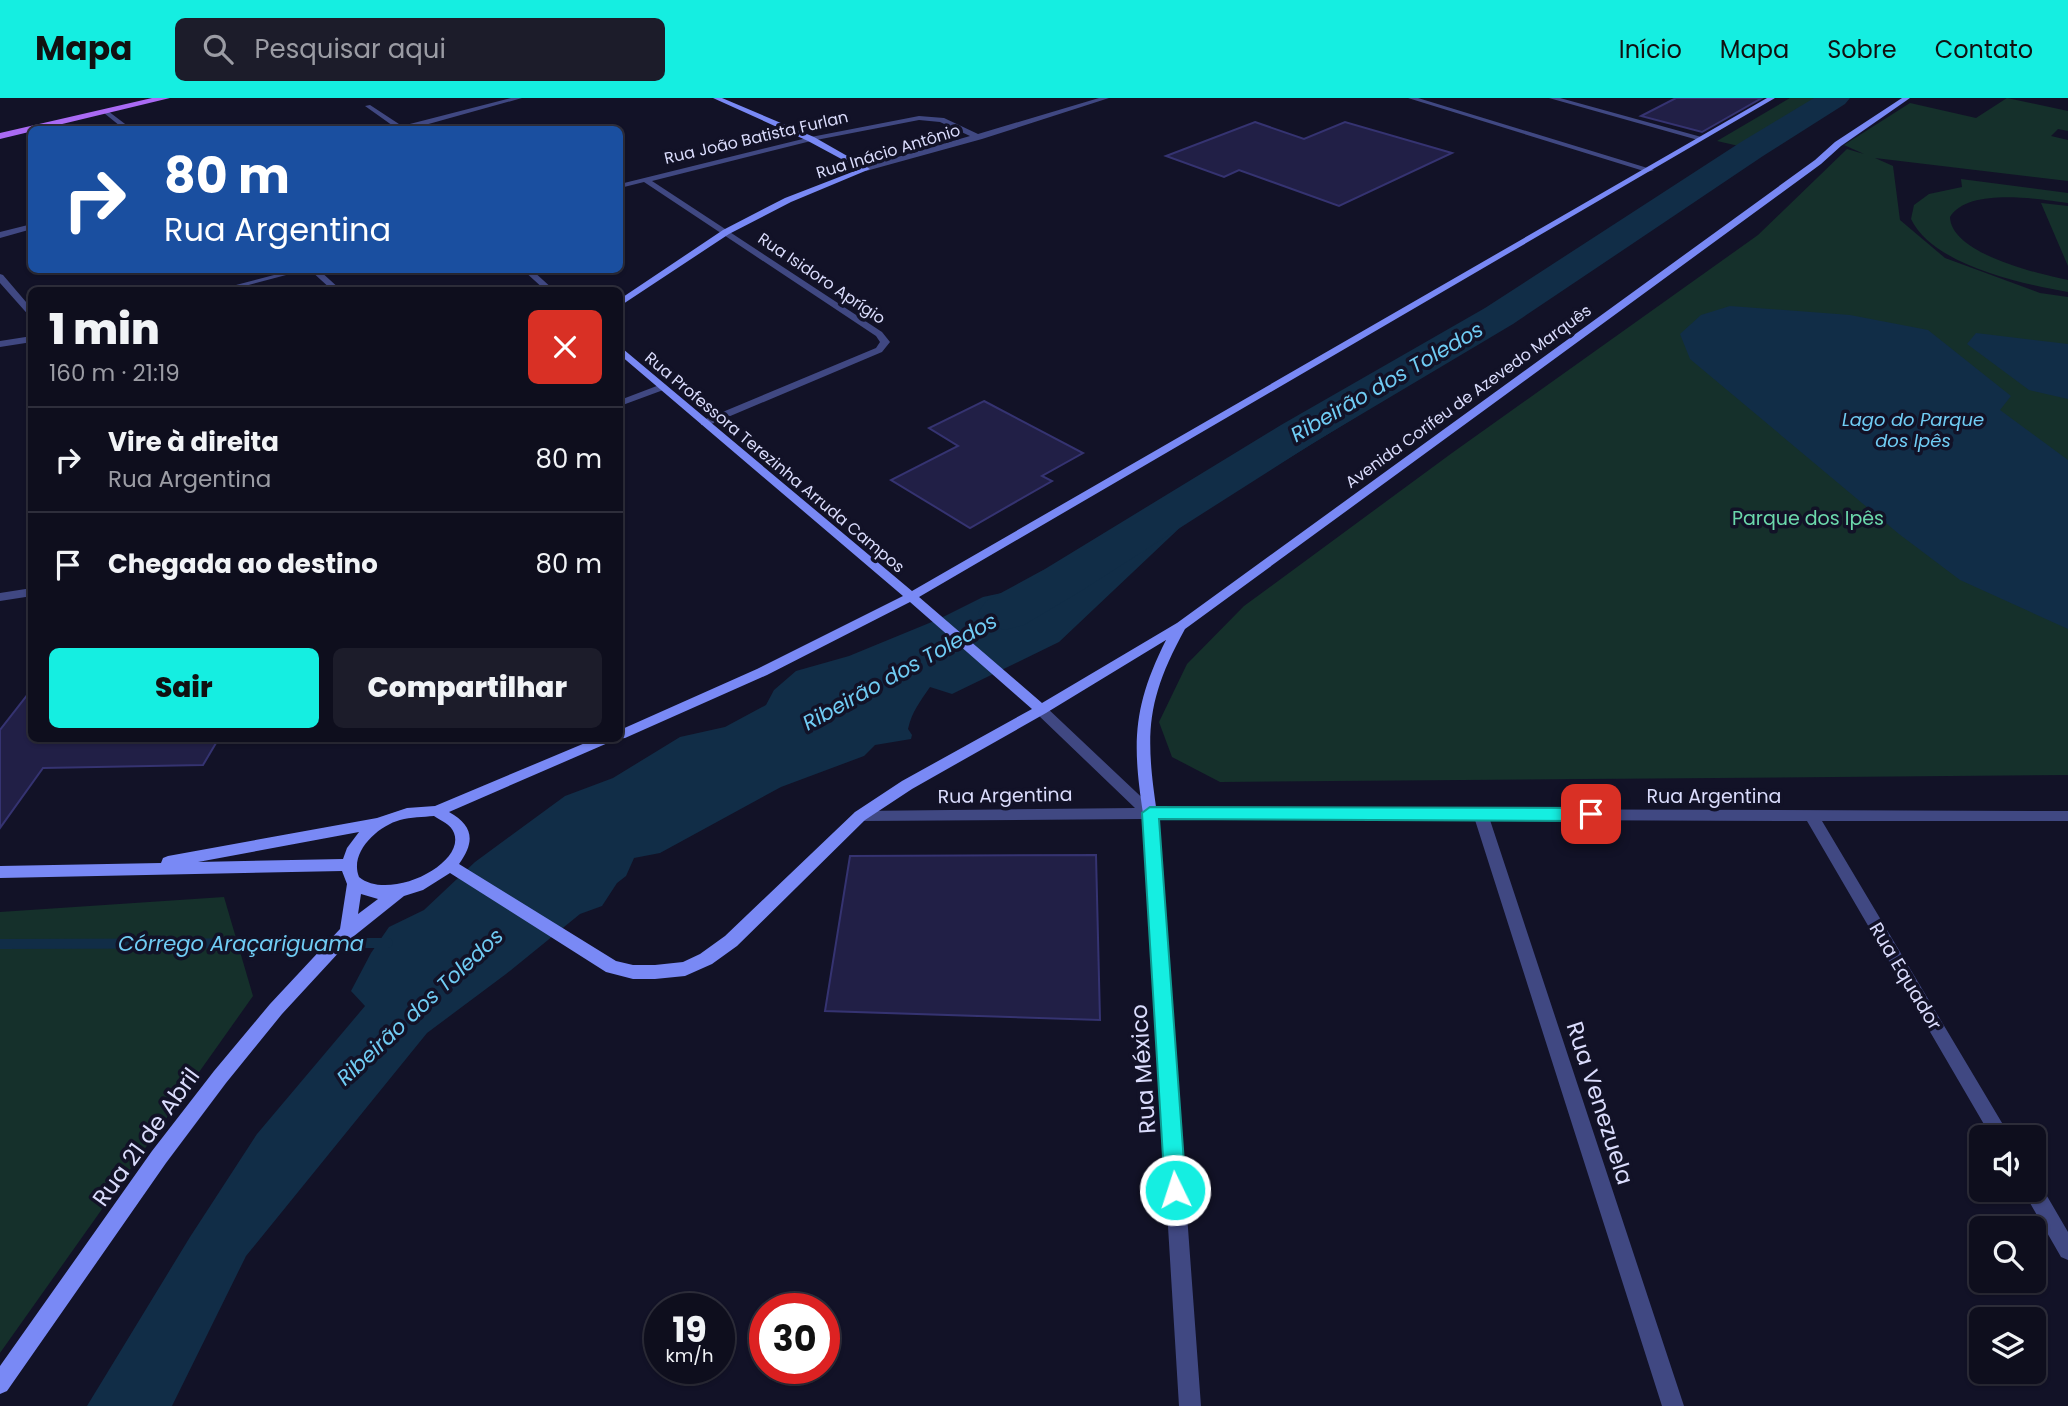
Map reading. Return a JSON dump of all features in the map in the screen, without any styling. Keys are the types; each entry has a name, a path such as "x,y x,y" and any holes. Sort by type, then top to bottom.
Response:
{"main road":[{"path":"44,126 166,98"},
{"path":"716,98 811,139 866,169"},
{"path":"623,734 762,672 910,597 1771,98"},
{"name":"Avenida Corifeu de Azevedo Marquês","path":"455,869 612,967 633,972 685,969 706,959 731,941 860,816 906,785 1041,710 1181,626 1818,162 1838,144 1907,98"},
{"path":"0,136 28,130"},
{"name":"Rua Inácio Antônio","path":"623,301 726,232 788,200 866,169"},
{"name":"Rua Professora Terezinha Arruda Campos","path":"623,354 910,597"},
{"path":"910,597 1041,710"},
{"path":"1150,813 1142,749 1145,709 1166,653 1181,626"},
{"path":"129,869 380,822 399,814 436,811 601,742"},
{"path":"355,883 373,891 398,892 455,869 463,838 460,826 450,817 436,811"},
{"path":"344,936 355,883 347,865 358,842 380,822"},
{"path":"0,872 347,865"},
{"name":"Rua 21 de Abril","path":"0,1384 159,1157 220,1077 276,1009 344,936 398,892"}],"street":[{"path":"412,126 519,98"},
{"path":"1066,98 1086,105"},
{"name":"Rua Inácio Antônio","path":"866,169 1106,98"},
{"path":"1410,98 1650,170"},
{"path":"1552,98 1701,138"},
{"path":"368,106 397,126"},
{"path":"106,112 125,126"},
{"name":"Rua João Batista Furlan","path":"623,185 811,139 931,118 952,123 979,137"},
{"name":"Rua Isidoro Aprígio","path":"644,180 879,334 885,342 879,350 705,424"},
{"path":"0,235 28,227"},
{"path":"233,287 289,273"},
{"path":"317,273 334,287"},
{"path":"530,273 547,287"},
{"path":"0,278 28,311"},
{"path":"0,344 28,340"},
{"path":"623,402 662,387"},
{"path":"0,597 28,593"},
{"path":"1041,710 1150,813"},
{"name":"Rua Argentina","path":"860,816 1150,813 2068,816"},
{"name":"Rua México","path":"1150,813 1190,1406"},
{"name":"Rua Venezuela","path":"1481,814 1673,1406"},
{"name":"Rua Equador","path":"1811,815 1993,1125"},
{"path":"2040,1202 2068,1250"}],"green space":[{"path":"1790,98 1835,98 1752,149 1717,141"},
{"name":"Parque dos Ipês","path":"2007,98 2068,111 2068,131 2058,129 2051,136 2068,140 2068,181 1875,158 1893,166 1900,220 1945,258 2040,293 2068,297 2068,775 1220,782 1172,757 1159,722 1187,664 1244,606 1452,453 1758,235 1847,149 1864,154 1844,145 1910,103 1976,118"},
{"path":"1961,179 2068,193 2068,203 2023,198 1988,198 1959,208 1950,217 1954,230 1980,252 2018,267 2068,280 2068,292 2027,284 1980,270 1938,249 1922,235 1911,219 1914,205 1929,194 1962,187"},
{"path":"2041,203 2068,206 2068,266"},
{"path":"224,897 253,996 0,1353 0,912"}],"water":[{"path":"1737,159 1742,159 1673,210 1672,215 1465,350 1188,520 1059,642 952,694 930,687 912,717 908,729 912,735 911,739 875,745 864,756 781,787 660,853 634,858 626,876 617,883 602,906 580,914 427,1033 246,1256 172,1406 87,1406 190,1237 257,1134 365,1006 351,991 371,953 389,927 424,910 475,862 565,796 613,778 680,737 725,727 766,705 774,690 796,671 849,656 939,619 983,597 1063,580 1297,434 1499,316"},
{"name":"Lago do Parque dos Ipês","path":"1730,306 1850,315 1928,330 2011,396 2000,410 2068,460 2068,629 1960,580 1899,534 1690,359 1680,334 1701,315"},
{"name":"Lago do Parque dos Ipês","path":"1976,333 2068,344 2068,399 2029,390 1967,344"}],"building":[{"path":"1676,98 1762,98 1702,132 1641,116"},
{"path":"1255,122 1304,139 1345,122 1452,153 1339,206 1239,170 1224,177 1166,156"},
{"path":"984,401 1083,453 1042,476 1052,481 970,528 891,480 958,446 929,428"},
{"path":"28,694 28,742 217,742 203,765 43,768 0,828 0,730"},
{"path":"1096,855 1100,1020 825,1011 850,856"}],"waterway":[{"name":"Ribeirão dos Toledos","path":"1005,613 1063,580 1297,434 1499,316 1752,149 1835,98"},
{"name":"Córrego Araçariguama","path":"0,944 388,943"}],"route":[{"path":"1175,1190 1150,813 1591,814"}]}
